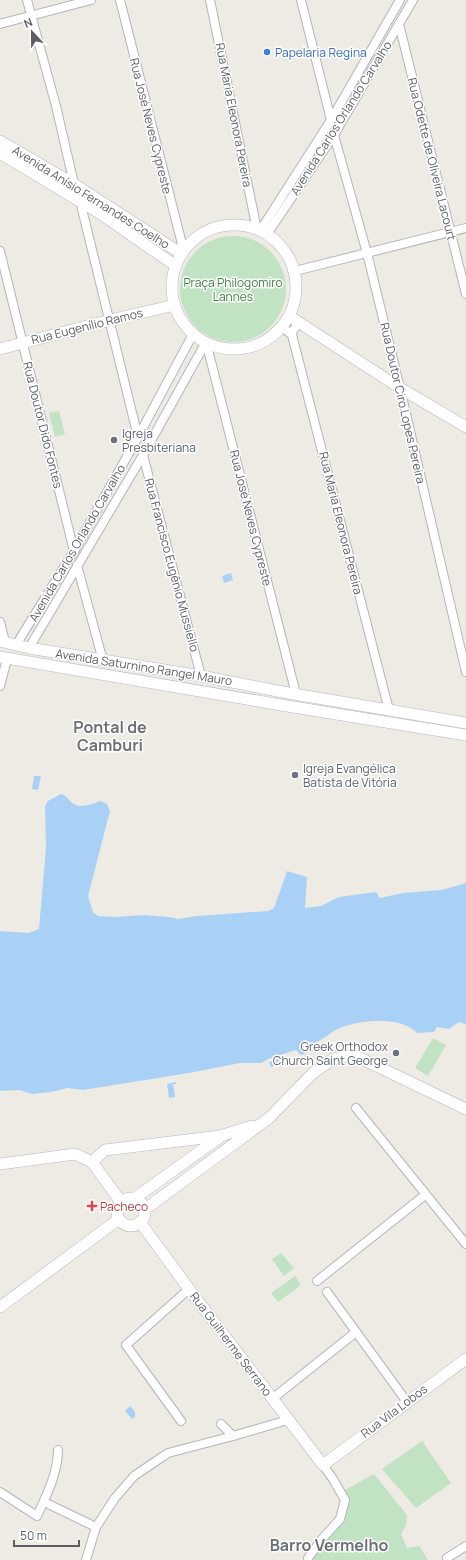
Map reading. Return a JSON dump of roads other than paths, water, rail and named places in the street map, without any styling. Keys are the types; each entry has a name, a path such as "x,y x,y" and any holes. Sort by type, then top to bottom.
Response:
{"street":[{"path":"27,0 56,106 74,184"},
{"path":"0,24 91,0"},
{"name":"Rua José Neves Cypreste","path":"120,0 183,253"},
{"name":"Rua Maria Eleonora Pereira","path":"210,0 262,231"},
{"path":"301,0 331,120"},
{"path":"392,0 395,10"},
{"name":"Avenida Carlos Orlando Carvalho","path":"262,231 331,120 400,0"},
{"name":"Avenida Carlos Orlando Carvalho","path":"262,231 334,135 412,0"},
{"name":"Rua Odette de Oliveira Lacourt","path":"399,24 466,294"},
{"name":"Rua Doutor Ciro Lopes Pereira","path":"334,135 367,253 466,672"},
{"name":"Avenida Anísio Fernandes Coelho","path":"0,141 74,184 183,253"},
{"name":"Avenida Anísio Fernandes Coelho","path":"0,153 101,214 176,266"},
{"path":"80,201 138,437"},
{"path":"232,225 247,226 262,231 282,248 290,259 294,271 296,293 294,305 289,316 282,327 272,336 254,346 238,349 222,348 206,342 193,334 184,323 175,305 172,291 176,266 190,244 202,234 216,228 232,225"},
{"path":"294,271 466,228"},
{"name":"Rua Doutor Dido Fontes","path":"0,252 4,287 23,343 74,551"},
{"name":"Rua Eugenílio Ramos","path":"0,348 175,305"},
{"path":"289,316 400,388 466,427"},
{"path":"282,327 292,335 293,330 299,322"},
{"name":"Avenida Carlos Orlando Carvalho","path":"7,643 74,551 138,437 193,334"},
{"name":"Rua Maria Eleonora Pereira","path":"292,335 389,710"},
{"name":"Rua José Neves Cypreste","path":"206,342 292,694"},
{"name":"Avenida Carlos Orlando Carvalho","path":"29,648 143,455 206,342"},
{"name":"Rua Francisco Eugênio Mussiello","path":"143,455 201,676"},
{"path":"77,565 103,661"},
{"path":"0,622 7,643"},
{"name":"Avenida Saturnino Rangel Mauro","path":"7,643 103,661 230,681 292,694 466,723"},
{"path":"0,686 3,658"},
{"name":"Avenida Saturnino Rangel Mauro","path":"3,658 466,735"},
{"path":"227,696 230,681"},
{"path":"287,706 292,694"},
{"path":"144,1210 269,1118 313,1073 333,1058 348,1056 358,1057 466,1109"},
{"path":"356,1108 466,1244"},
{"path":"92,1162 104,1150 220,1136 240,1131 269,1118"},
{"path":"135,1198 142,1204 144,1215 140,1222 135,1225 128,1225 118,1219 117,1210 120,1202 126,1198 135,1198 220,1136"},
{"path":"0,1164 75,1154 92,1162 120,1202"},
{"path":"317,1281 425,1195"},
{"path":"0,1307 118,1219"},
{"name":"Rua Guilherme Serrano","path":"140,1222 323,1465"},
{"path":"181,1421 126,1345 189,1289"},
{"path":"327,1292 407,1402"},
{"path":"272,1399 356,1332"},
{"name":"Rua Vila Lobos","path":"323,1465 466,1358"},
{"path":"86,1560 96,1527 115,1498 134,1476 168,1452 233,1436 288,1420"},
{"path":"221,1424 233,1436"},
{"path":"0,1492 37,1516 44,1502 58,1462 58,1450"},
{"path":"308,1558 322,1539 340,1519 345,1500 323,1465"},
{"path":"44,1502 96,1527"},
{"path":"447,1558 466,1546"}],"water":[{"path":"231,573 233,580 224,583 222,576"},
{"path":"34,776 41,776 38,790 32,789"},
{"path":"61,794 66,796 71,802 78,806 86,806 101,801 107,804 110,811 88,896 93,912 98,916 113,917 144,915 178,919 197,916 268,911 274,908 287,871 307,877 305,908 321,906 339,897 376,892 380,898 403,893 442,890 466,883 466,1024 459,1022 449,1029 437,1027 434,1032 417,1033 409,1027 390,1021 357,1023 336,1030 315,1043 302,1048 305,1054 301,1055 296,1050 268,1059 261,1063 240,1063 189,1073 83,1090 68,1088 32,1094 20,1090 0,1091 0,931 29,933 39,929 46,848 45,806 48,801"},
{"path":"281,1058 283,1063 271,1067 269,1062"},
{"path":"176,1082 176,1084 173,1084 175,1097 169,1098 167,1084"},
{"path":"130,1406 135,1412 135,1417 132,1419 125,1411"}],"place":[{"name":"Papelaria Regina","path":"267,52"},
{"name":"Igreja Presbiteriana","path":"114,440"},
{"name":"Igreja Evangélica Batista de Vitória","path":"295,775"},
{"name":"Greek Orthodox Church Saint George","path":"396,1053"},
{"name":"Pacheco","path":"92,1206"}],"district":[{"name":"Pontal de Camburi","path":"110,736"},
{"name":"Barro Vermelho","path":"329,1545"}],"park label":[{"name":"Praça Philogomiro Lannes","path":"233,289"}]}
